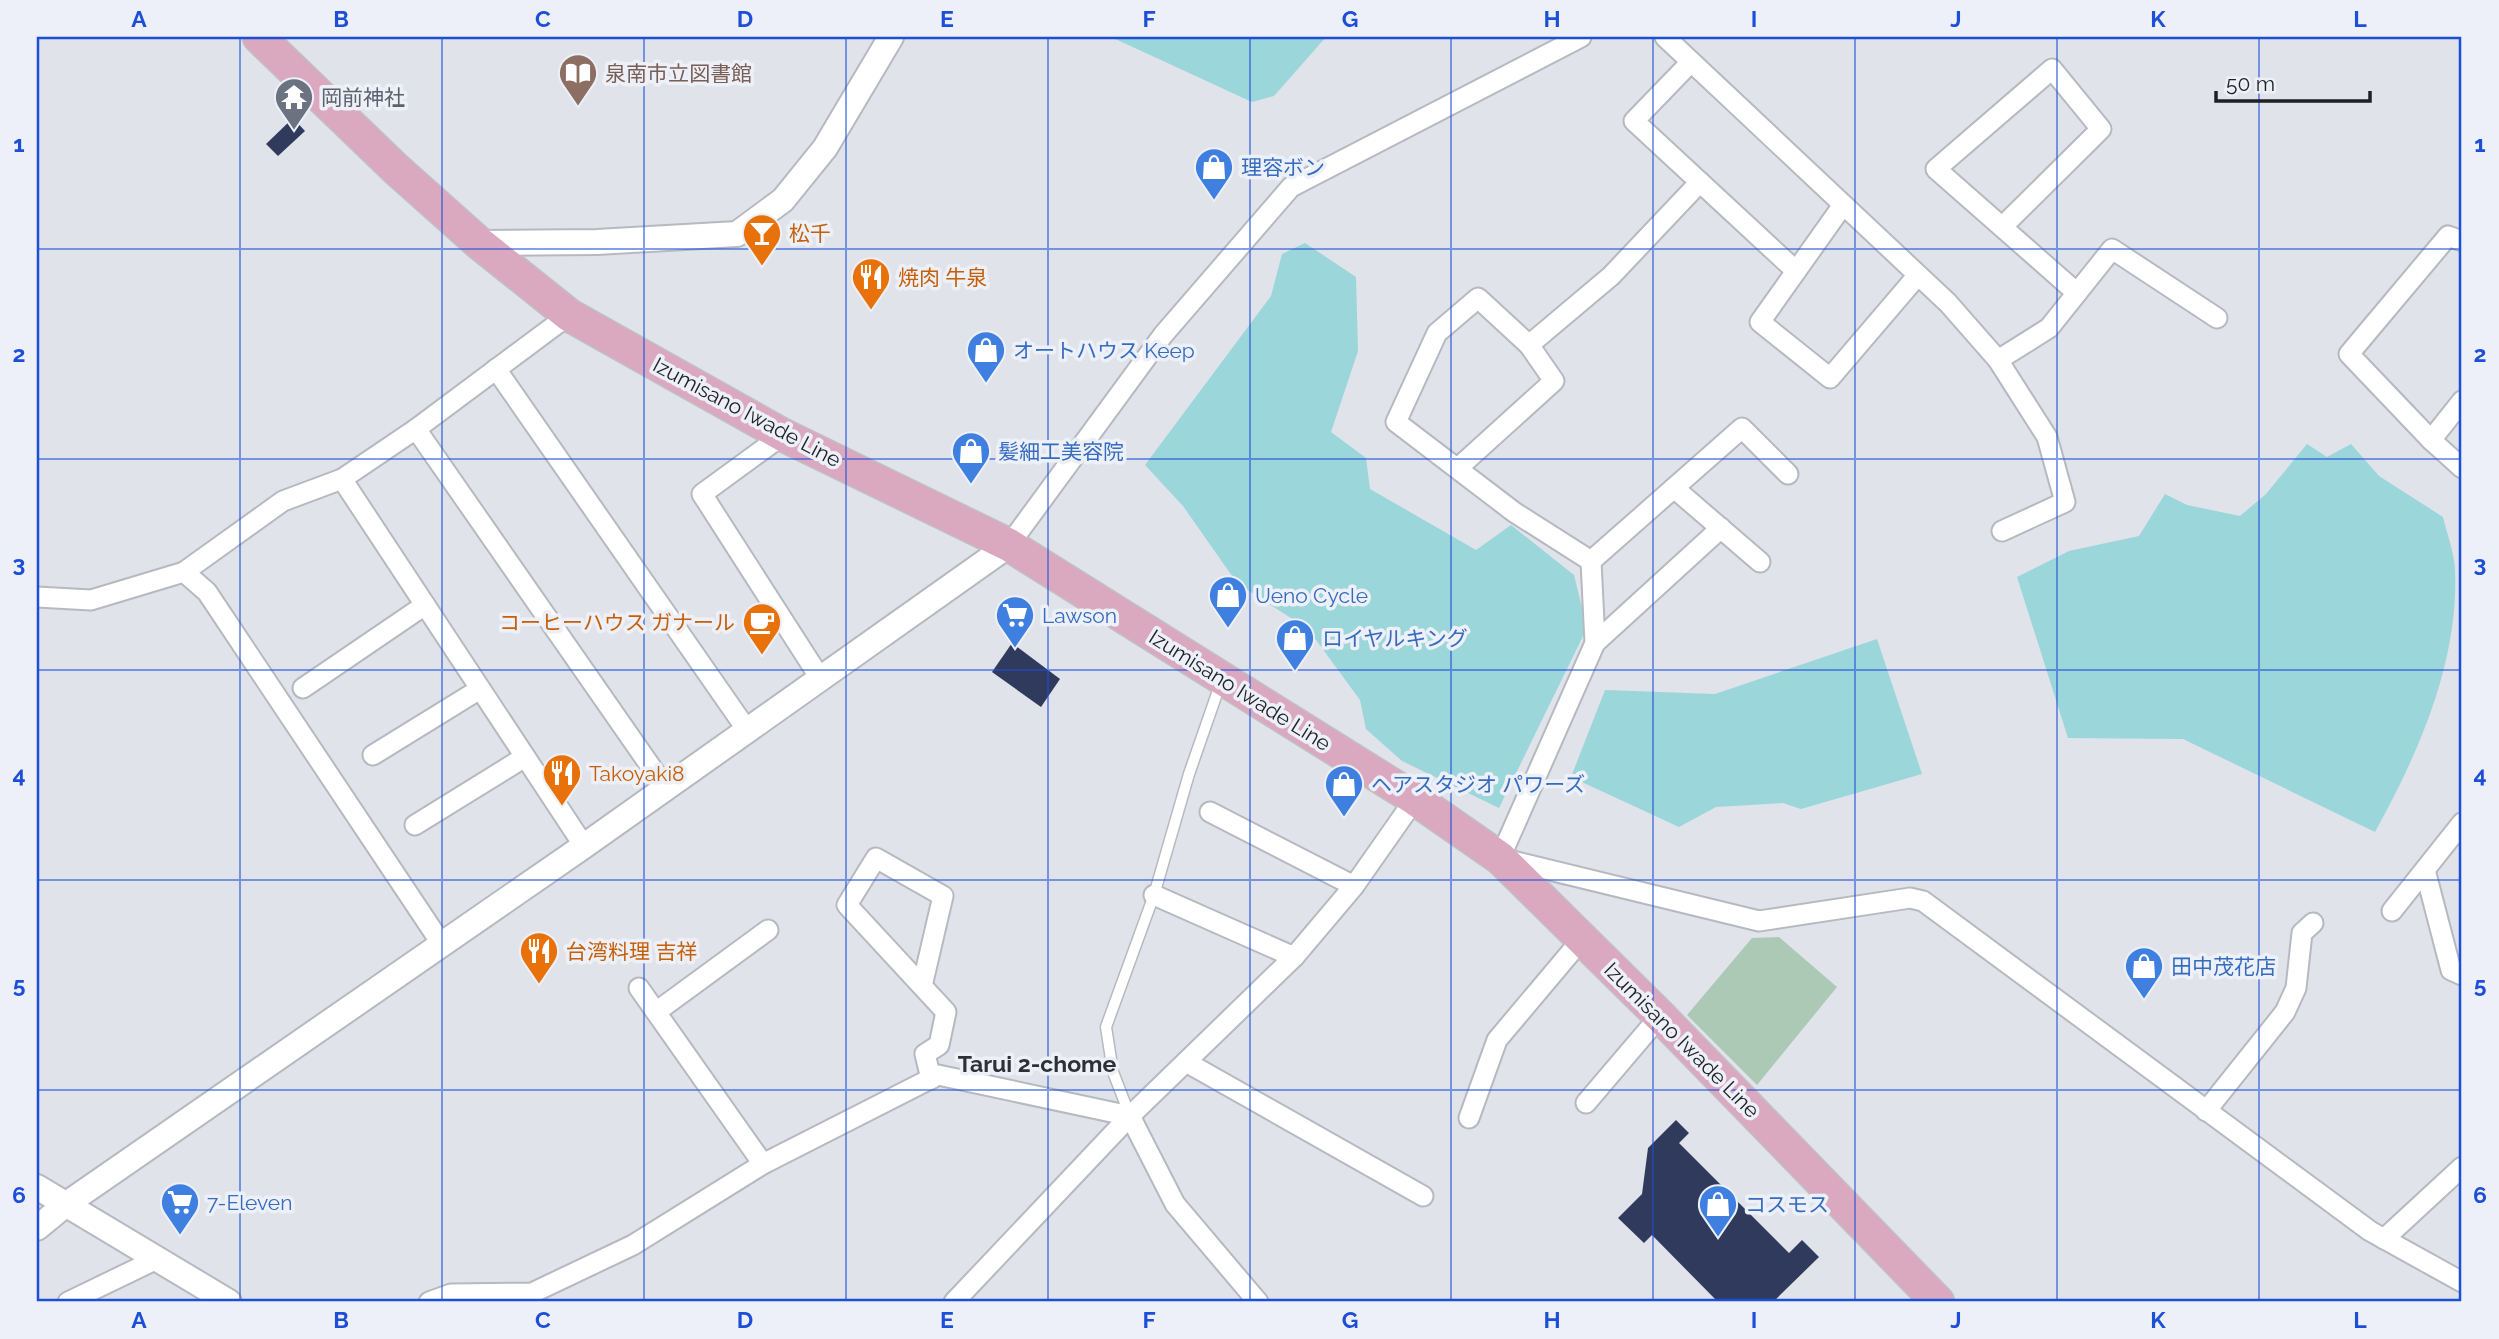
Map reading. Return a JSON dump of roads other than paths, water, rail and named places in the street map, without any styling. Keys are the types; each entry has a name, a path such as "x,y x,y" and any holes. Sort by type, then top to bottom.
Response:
{"main road":[{"name":"Izumisano Iwade Line","path":"260,37 396,169 479,243 569,315 783,435 1009,545 1415,799 1500,858 1660,1016 1938,1302"}],"street":[{"path":"479,243 597,242 737,234 783,200 825,148 891,37"},
{"path":"1665,37 1948,303 1998,360 2047,438 2065,502 2002,531"},
{"path":"37,1228 65,1205 584,846 1009,545 1163,335 1292,187 1568,39"},
{"path":"1691,62 1634,121 1796,271"},
{"path":"2002,227 2101,129 2052,69 1936,169 2077,293"},
{"path":"1530,345 1611,276 1700,182"},
{"path":"1843,205 1760,322 1830,377 1918,275"},
{"path":"2462,242 2448,236 2349,354 2431,440 2462,468"},
{"path":"1998,360 2049,328 2112,249 2217,318"},
{"path":"1459,467 1554,381 1530,345 1478,298 1437,333 1396,422 1459,467 1514,512 1591,561"},
{"path":"37,597 91,600 184,572 283,500 342,480 416,429 569,315"},
{"path":"496,369 747,730"},
{"path":"2431,440 2462,401"},
{"path":"1591,561 1742,428 1788,474"},
{"path":"416,429 665,788"},
{"path":"783,435 702,494 820,678"},
{"path":"342,480 584,846"},
{"path":"1674,488 1760,562"},
{"path":"1721,528 1595,643 1500,858 1759,922 1910,898 1923,901 2298,1180 2384,1240 2462,1282"},
{"path":"1591,561 1595,643"},
{"path":"184,572 207,592 441,943"},
{"path":"303,688 425,605"},
{"path":"373,755 480,689"},
{"path":"415,825 525,757"},
{"path":"954,1302 1130,1116 1294,957 1354,886 1415,799"},
{"path":"1210,812 1354,886"},
{"path":"2392,911 2462,823"},
{"path":"922,986 943,896 876,858 847,905 946,1012 939,1045 925,1054 931,1079"},
{"path":"2425,870 2451,970 2462,975"},
{"path":"1154,895 1294,957"},
{"path":"2206,1111 2286,1012 2296,988 2302,933 2313,923"},
{"path":"656,1012 768,930"},
{"path":"1469,1118 1497,1040 1582,939"},
{"path":"639,988 763,1164"},
{"path":"1586,1103 1660,1016"},
{"path":"1186,1062 1423,1196"},
{"path":"429,1302 451,1294 532,1293 632,1245 763,1164 938,1075 1130,1116"},
{"path":"1130,1116 1175,1204 1258,1302"},
{"path":"2384,1240 2462,1167"},
{"path":"37,1187 229,1302"},
{"path":"68,1302 159,1258"}],"lane":[{"path":"1130,1116 1113,1072 1106,1027 1154,895 1189,774 1222,679"}],"water":[{"path":"1111,37 1326,37 1274,96 1252,102"},
{"path":"1305,243 1356,277 1358,351 1331,432 1366,458 1370,489 1476,550 1511,525 1574,575 1587,628 1499,808 1402,761 1366,729 1360,700 1308,629 1237,583 1183,506 1145,465 1271,296 1282,254"},
{"path":"2307,444 2327,457 2351,444 2379,476 2443,517 2453,556 2455,604 2443,672 2421,738 2375,832 2183,739 2068,738 2017,577 2069,551 2139,536 2165,494 2187,505 2240,516 2266,494"},
{"path":"1877,639 1922,774 1801,809 1783,803 1716,807 1679,827 1571,777 1605,690 1715,694"}],"place":[{"name":"泉南市立図書館","path":"578,107"},
{"name":"岡前神社","path":"294,131"},
{"name":"理容ボン","path":"1214,201"},
{"name":"松千","path":"762,267"},
{"name":"焼肉 牛泉","path":"871,311"},
{"name":"オートハウス Keep","path":"986,384"},
{"name":"髪細工美容院","path":"971,485"},
{"name":"Ueno Cycle","path":"1228,629"},
{"name":"Lawson","path":"1015,649"},
{"name":"コーヒーハウス ガナール","path":"762,656"},
{"name":"ロイヤルキング","path":"1295,672"},
{"name":"Takoyaki8","path":"562,807"},
{"name":"ヘアスタジオ パワーズ","path":"1344,818"},
{"name":"台湾料理 吉祥","path":"539,985"},
{"name":"田中茂花店","path":"2144,1000"},
{"name":"7-Eleven","path":"180,1236"},
{"name":"コスモス","path":"1718,1238"}],"district":[{"name":"Tarui 2-chome","path":"1037,1063"}]}
